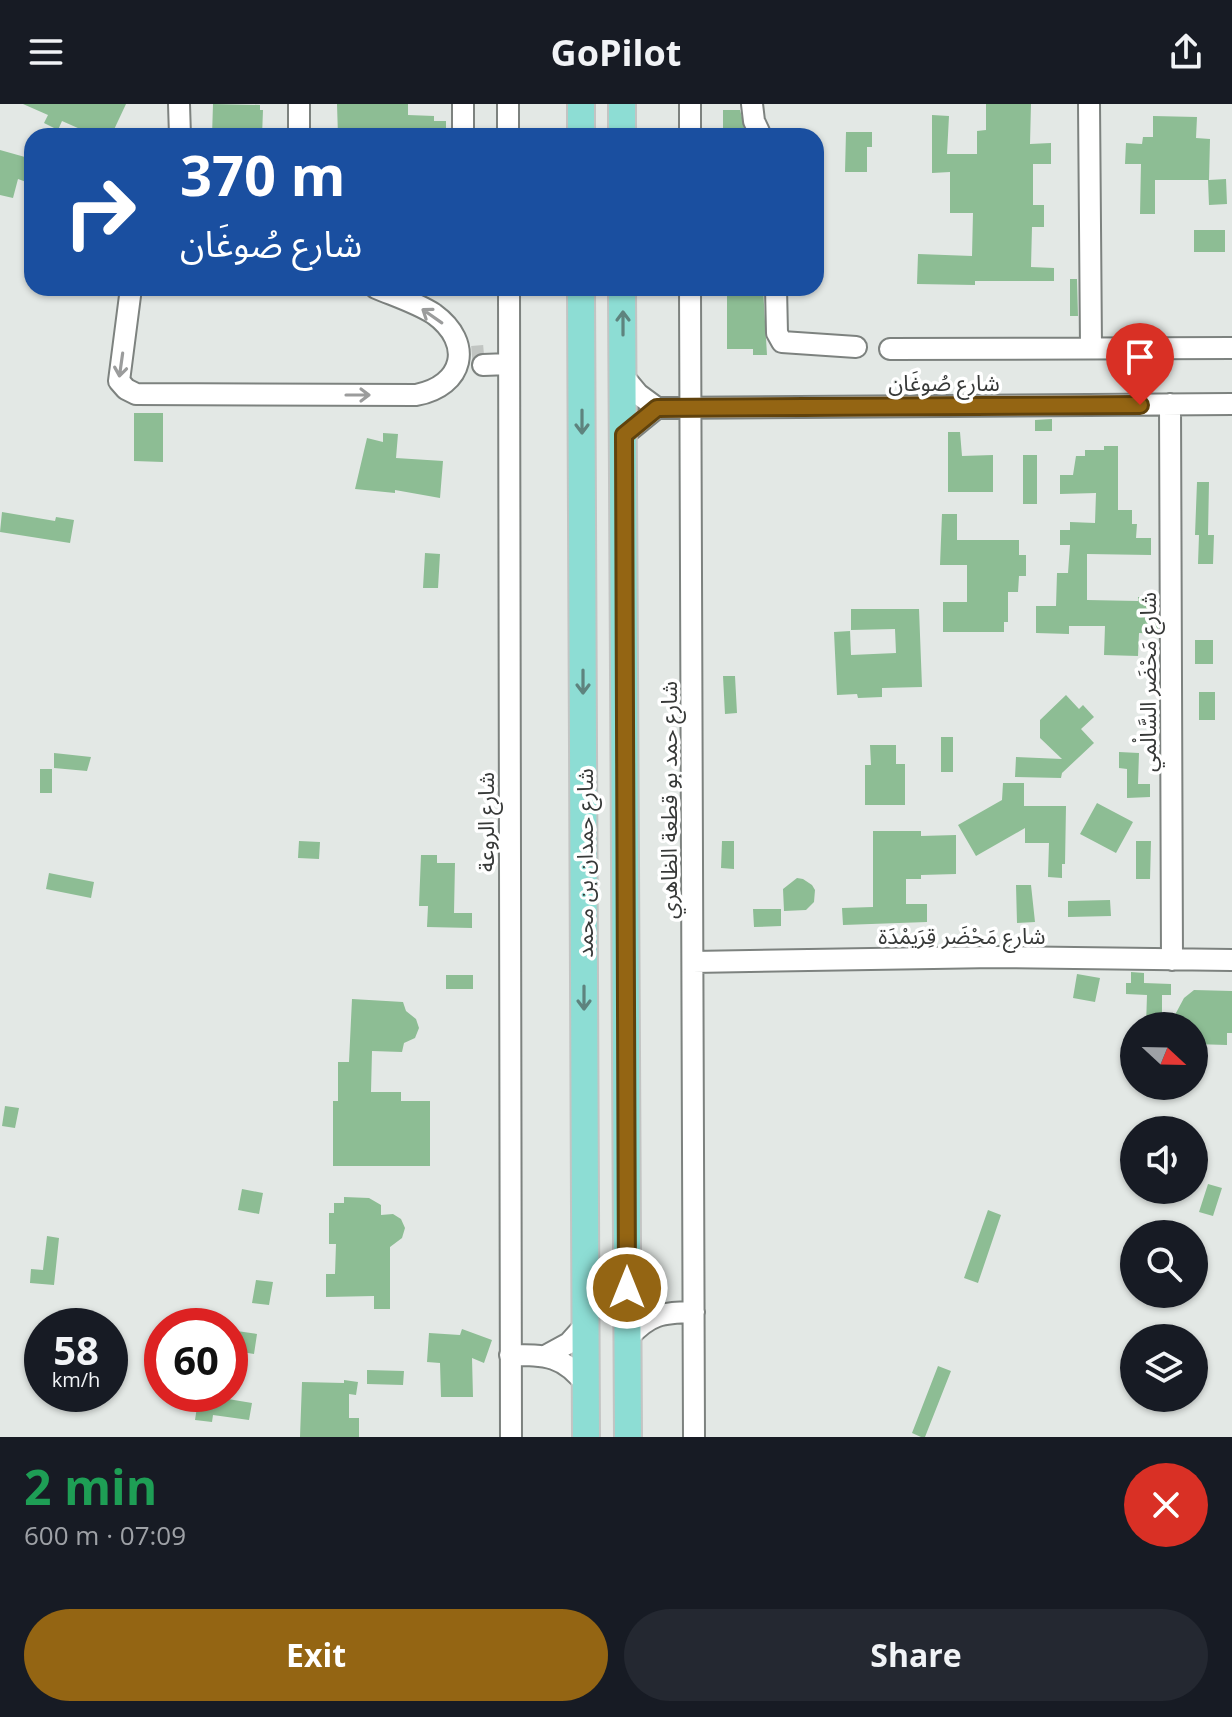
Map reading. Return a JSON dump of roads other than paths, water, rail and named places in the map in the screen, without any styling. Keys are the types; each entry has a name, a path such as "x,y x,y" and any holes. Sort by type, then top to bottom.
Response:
{"main road":[{"path":"581,104 581,128"},
{"path":"622,104 622,128"},
{"name":"شارع حمدان بن محمد","path":"581,296 586,1437"},
{"name":"شارع حمدان بن محمد","path":"622,296 628,1437"}],"street":[{"path":"179,104 180,128"},
{"path":"299,104 299,128"},
{"path":"463,104 463,128"},
{"path":"508,104 508,128"},
{"path":"690,104 690,128"},
{"path":"752,104 757,128"},
{"path":"1089,104 1091,347"},
{"path":"130,296 119,381 136,394 416,395 437,389 471,361 509,359"},
{"path":"395,296 425,309 440,320 471,361"},
{"name":"شارع الروعة","path":"509,296 511,1437"},
{"name":"شارع حمد بو قطعة الظاهري","path":"690,296 694,1437"},
{"path":"776,296 777,333 782,342 856,347"},
{"path":"890,349 1232,348"},
{"path":"623,376 638,394 657,408 624,435"},
{"name":"شارع مَحْضَر السَّالْمي","path":"1170,404 1172,960"},
{"name":"شارع صُوغَان","path":"657,408 1232,404"},
{"name":"شارع مَحْضَر قِرَيمْدَة","path":"693,962 995,957 1232,960"},
{"path":"627,1288 662,1313"},
{"path":"628,1338 644,1323 662,1313 694,1312"},
{"path":"547,1355 569,1343 586,1324"},
{"path":"510,1355 547,1355 570,1367 587,1386"}],"tunnel":[{"path":"472,356 484,355"}]}
